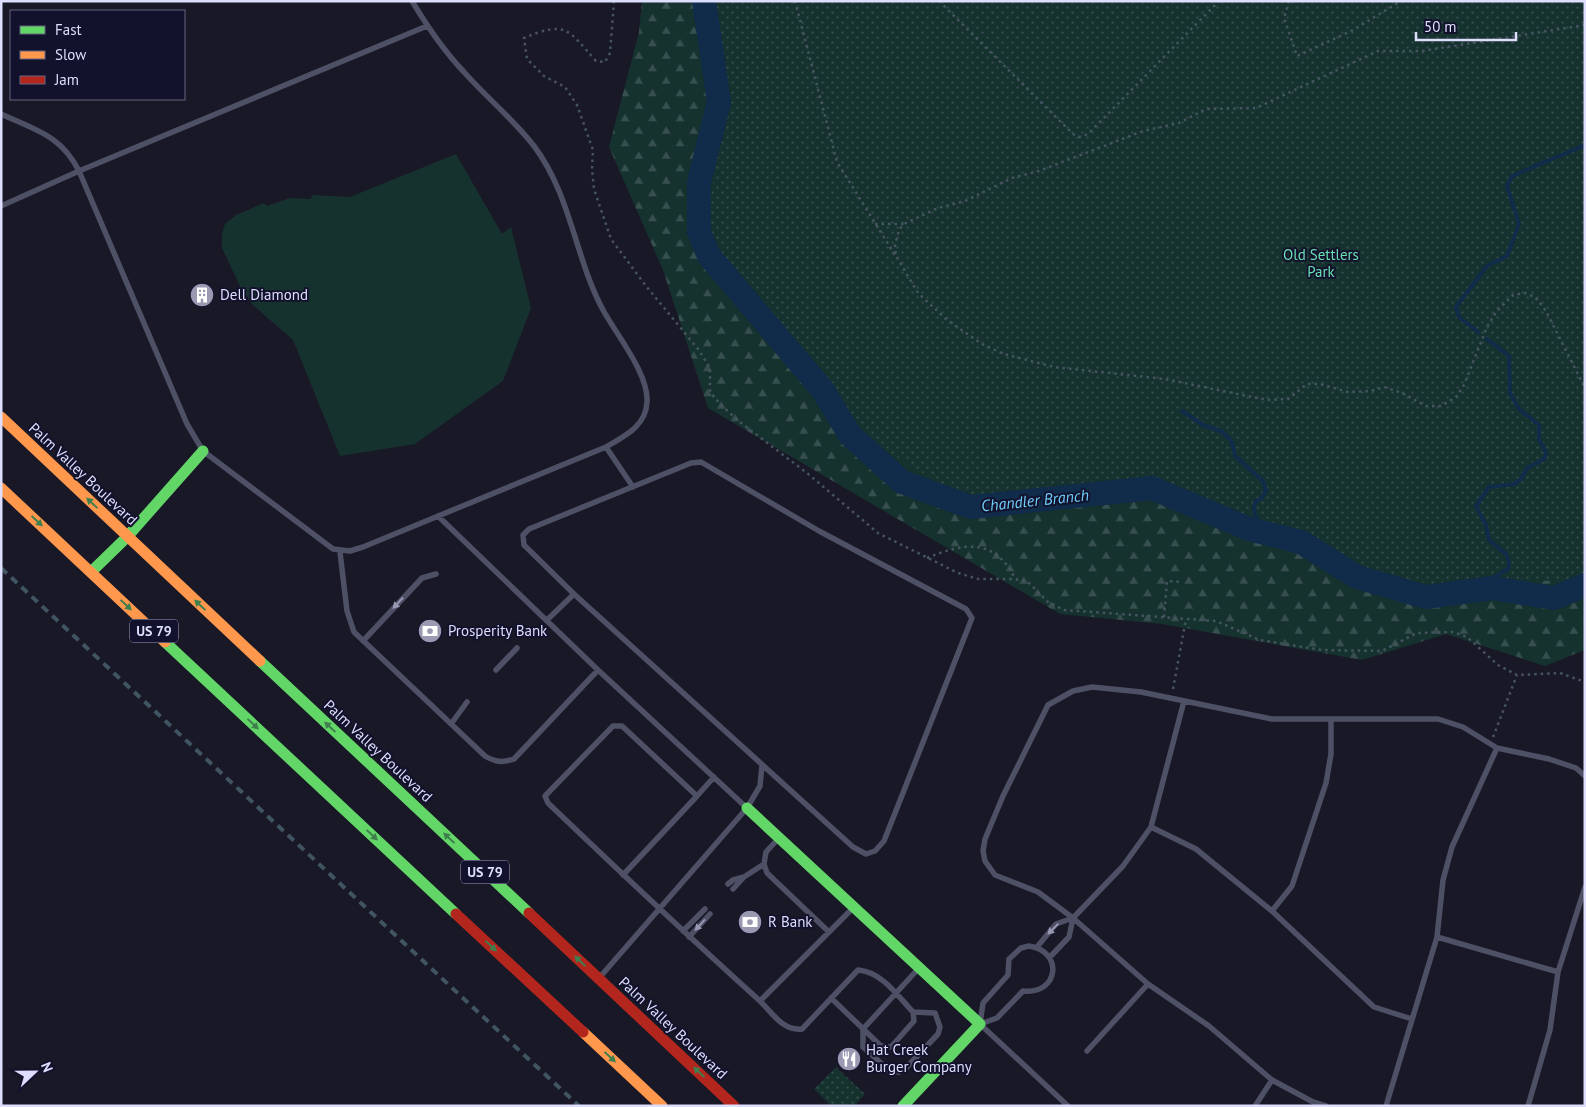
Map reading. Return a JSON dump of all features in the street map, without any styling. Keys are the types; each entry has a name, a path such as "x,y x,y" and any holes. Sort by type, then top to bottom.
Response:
{"main road":[{"name":"Palm Valley Boulevard","path":"1,417 734,1106"},
{"path":"91,572 128,537 203,451"},
{"name":"US 79","path":"1,488 662,1106"},
{"path":"747,808 980,1024 903,1106"}],"lane":[{"path":"1,114 59,142 71,155 187,424 203,451 333,549 340,552 363,547 606,447 635,429 643,418 647,402 641,375 595,294 564,203 547,166 534,146 462,70 427,26 412,1"},
{"path":"1,206 79,171 427,26"},
{"path":"606,447 633,487"},
{"path":"701,462 819,531 966,609 972,618 884,841 875,851 866,854 853,847 526,549 522,540 523,535 529,530 633,487 690,463 701,462"},
{"path":"438,516 598,670 747,808"},
{"path":"340,552 347,611 354,632 450,724 485,756 494,761 505,762 514,759 598,670"},
{"path":"363,641 422,578 436,574"},
{"path":"547,620 574,594"},
{"path":"496,670 517,648"},
{"path":"1326,1106 1313,1102 1272,1080 1209,1026 1148,984 1073,918 1038,892 994,874 988,868 983,851 985,839 1003,796 1048,705 1060,696 1092,687 1142,692 1272,719 1332,721 1438,719 1463,727 1497,748 1549,759 1576,768 1585,776"},
{"path":"1037,947 1056,924 1073,918 1123,866 1151,827 1184,700"},
{"path":"450,724 467,702"},
{"path":"1272,911 1292,886 1326,783 1331,754 1332,721"},
{"path":"697,796 622,726 617,725 612,726 545,796 548,803 659,910 792,1030 802,1029 858,970 878,976 896,994 914,1012 935,1013 940,1027 938,1034 900,1072 891,1072 863,1047 863,1029 896,994 919,968"},
{"path":"1386,1106 1437,937 1443,880 1452,847 1497,748"},
{"path":"598,978 747,808 760,786 762,765"},
{"path":"623,875 714,777"},
{"path":"1151,827 1196,849 1272,911 1374,1007 1412,1019"},
{"path":"779,838 766,852 764,864 767,874 828,932"},
{"path":"733,889 744,877 764,864"},
{"path":"728,884 733,880 744,877"},
{"path":"1528,1106 1550,1030 1558,972 1585,888"},
{"path":"760,1001 854,907"},
{"path":"683,931 705,909"},
{"path":"689,937 710,914"},
{"path":"1050,957 1069,937 1073,918"},
{"path":"1437,937 1558,972"},
{"path":"1037,947 1050,957 1053,967 1052,976 1048,984 1032,992 1023,991 997,1018 980,1024 983,1003 1008,975 1009,959 1021,948 1037,947"},
{"path":"1087,1051 1148,984"},
{"path":"831,998 881,1046 891,1047 914,1021 914,1012"},
{"path":"980,1024 1068,1106"},
{"path":"1255,1106 1272,1080"}],"path":[{"path":"614,1 610,53 605,62 596,62 568,30 555,28 524,38 526,58 544,76 564,86 577,105 593,150 594,189 611,238 646,286 698,349 710,368 710,392 726,410 808,473 878,533 958,574 978,579 1015,579 1028,582 1048,602 1064,610 1216,621 1246,635 1269,642 1322,650 1382,650 1417,633 1453,632 1472,640 1498,665 1517,675 1560,673 1585,682"},
{"path":"795,1 837,162 918,293 931,307 964,333 1004,354 1054,368 1165,379 1267,400 1288,399 1307,384 1320,384 1348,392 1391,388 1426,406 1441,406 1449,403 1456,397 1464,385 1487,327 1496,312 1513,296 1525,293 1535,297 1546,311 1585,388"},
{"path":"938,1 1073,134 1081,137 1088,134 1218,1"},
{"path":"1289,1 1284,18 1297,56 1353,30 1401,1"},
{"path":"896,256 895,245 899,230 904,224 938,208 977,196 1012,178 1039,171 1143,131 1179,124 1206,109 1256,108 1378,51 1422,51 1585,26"},
{"path":"875,224 904,224"},
{"path":"927,558 950,548 973,546 994,552 1015,579"},
{"path":"1164,616 1167,582 1182,582"},
{"path":"1171,698 1186,619"},
{"path":"1490,744 1517,675"}],"green space":[{"path":"642,1 775,1 1585,433 1585,650 1545,666 1446,634 1362,660 1162,624 1060,614 708,408 663,270 609,147 639,32"},
{"name":"Old Settlers Park","path":"710,1 1585,1 1585,575 1581,580 1492,582 1456,590 1356,567 1313,537 1260,523 1154,479 971,502 853,431 820,374 745,286 705,233 727,101"},
{"path":"456,154 502,234 511,227 531,308 503,381 415,444 340,456 293,340 253,305 240,286 222,248 222,233 225,224 236,215 264,203 267,206 290,198 311,199 312,195 350,197"},
{"path":"836,1067 865,1094 854,1106 831,1106 814,1089"}],"waterway":[{"name":"Chandler Branch","path":"704,1 719,102 699,182 699,232 709,256 822,389 850,435 902,482 971,507 1152,488 1249,529 1301,542 1357,577 1426,597 1492,588 1554,598 1585,585"},
{"path":"1478,332 1459,317 1456,307 1487,266 1507,256 1519,224 1507,186 1512,176 1585,145"},
{"path":"1479,590 1481,585 1508,569 1509,562 1506,554 1489,540 1486,525 1476,506 1489,487 1514,484 1521,479 1527,468 1544,459 1546,453 1539,439 1539,425 1519,409 1510,393 1509,356 1487,339"},
{"path":"1182,411 1203,425 1223,432 1232,442 1235,456 1263,481 1266,490 1262,498 1255,502 1254,513 1267,534"}],"railway":[{"path":"1,568 579,1106"}],"traffic: fast":[{"path":"91,572 127,537 203,451"},
{"path":"165,642 456,914"},
{"path":"260,661 529,913"},
{"path":"747,808 980,1024 903,1106"}],"traffic: slow":[{"path":"1,417 260,661"},
{"path":"1,488 165,642"},
{"path":"583,1032 662,1106"}],"traffic: jam":[{"path":"529,913 734,1106"},
{"path":"456,914 583,1032"}],"place":[{"name":"Dell Diamond","path":"202,295"},
{"name":"Prosperity Bank","path":"430,631"},
{"name":"R Bank","path":"750,922"},
{"name":"Hat Creek Burger Company","path":"849,1059"}]}
